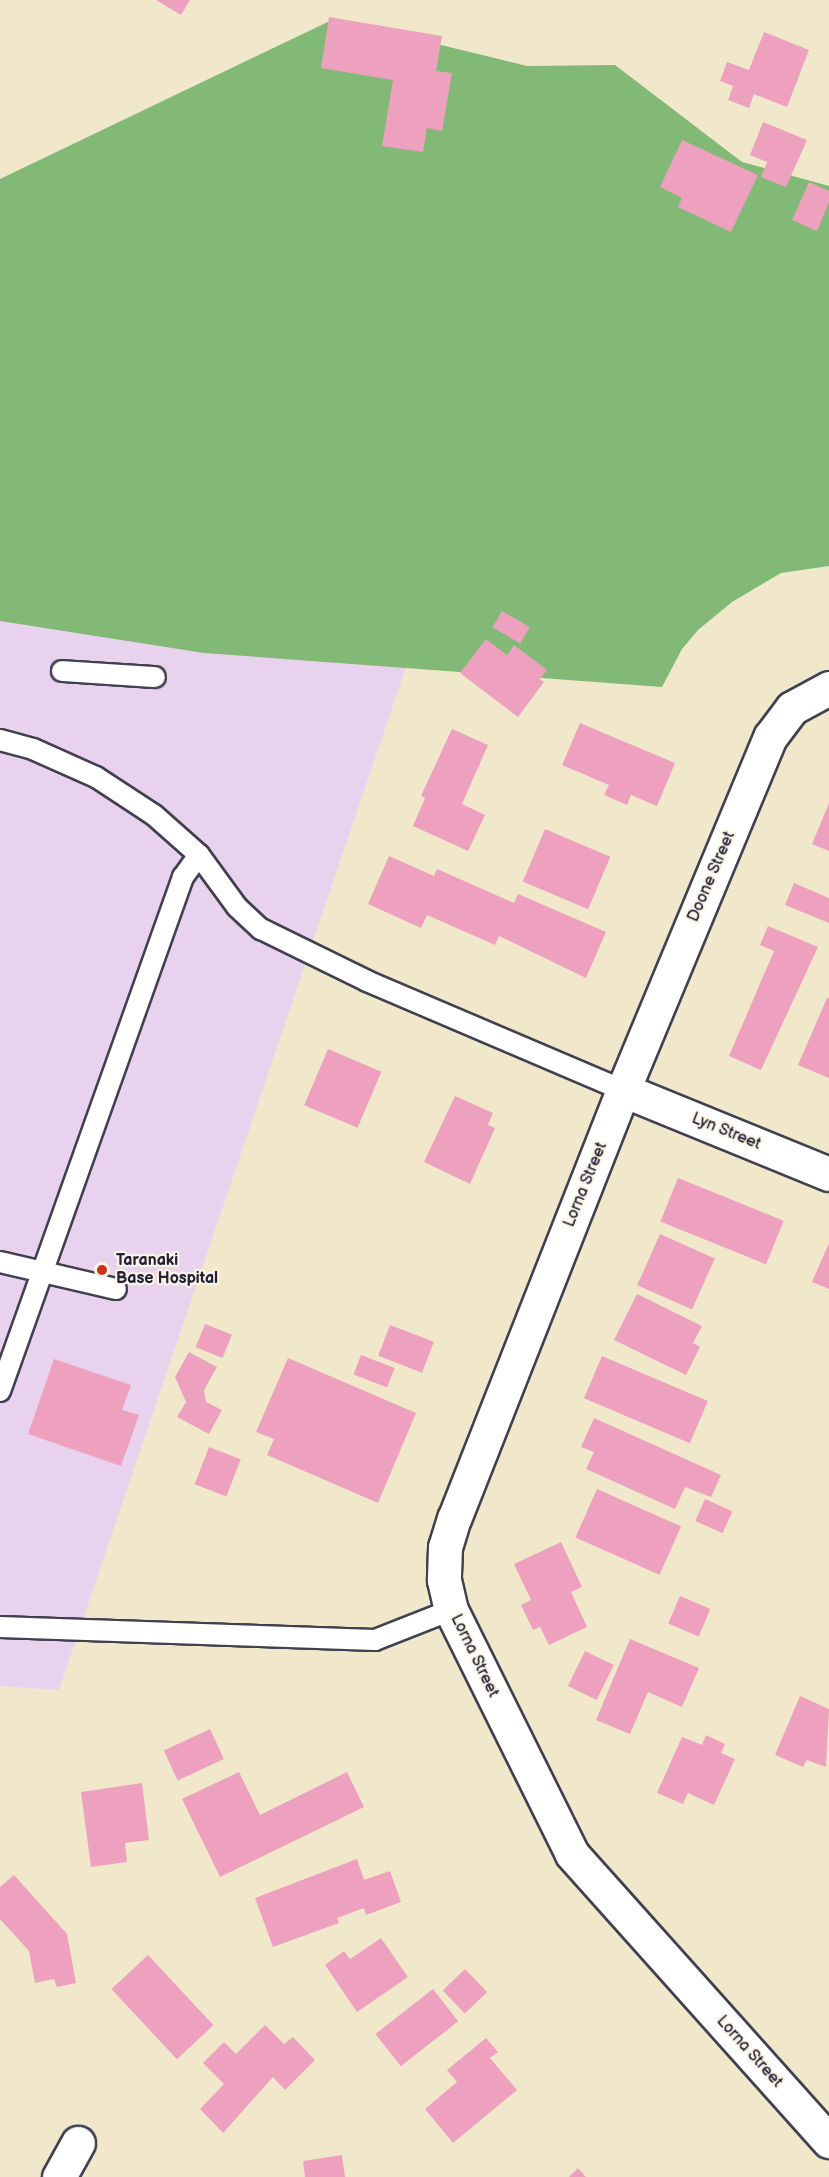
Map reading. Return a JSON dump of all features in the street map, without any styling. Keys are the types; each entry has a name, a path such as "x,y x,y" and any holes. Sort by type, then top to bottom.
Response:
{"street":[{"name":"Doone Street","path":"623,1090 770,737 792,708 829,687"},
{"name":"Lyn Street","path":"623,1090 829,1174"},
{"name":"Lorna Street","path":"623,1090 454,1518 446,1547 444,1580 452,1611 572,1854 829,2142"},
{"path":"59,2177 78,2143"}],"lane":[{"path":"62,671 155,677"},
{"path":"0,740 33,749 96,777 154,815 199,855 243,914 261,929 367,981 623,1090"},
{"path":"0,1391 183,877 199,855"},
{"path":"0,1262 116,1289"},
{"path":"0,1627 375,1640 452,1611"}],"shaded area":[{"name":"Taranaki Base Hospital","path":"0,546 406,667 59,1690 0,1686"}],"green space":[{"path":"334,19 527,66 615,65 742,162 829,186 829,566 781,573 732,602 698,630 682,649 662,687 204,653 0,621 0,179"}],"building":[{"path":"156,0 190,0 181,15"},
{"path":"329,17 442,36 436,71 452,73 442,131 427,128 423,152 382,146 393,80 321,68"},
{"path":"764,32 809,50 787,107 754,94 749,108 728,100 733,86 720,81 727,62 749,70"},
{"path":"763,122 807,140 786,187 761,177 767,162 750,155"},
{"path":"682,140 758,175 731,232 678,207 682,198 660,187"},
{"path":"809,182 829,191 829,202 817,231 792,220"},
{"path":"502,611 530,627 520,643 492,627"},
{"path":"486,639 507,655 514,645 547,670 540,679 544,682 518,717 460,673"},
{"path":"580,723 675,763 657,806 631,795 627,805 604,795 609,785 562,765"},
{"path":"452,729 488,745 462,804 485,815 468,851 413,826 425,798 421,796"},
{"path":"829,803 829,851 812,844"},
{"path":"545,829 610,857 588,909 523,881"},
{"path":"389,856 434,876 437,869 514,903 518,894 606,932 586,978 499,936 495,945 427,915 421,928 368,904"},
{"path":"794,883 829,898 829,923 785,905"},
{"path":"768,926 818,947 761,1070 729,1056 774,951 760,945"},
{"path":"827,998 829,998 829,1078 798,1065"},
{"path":"328,1049 381,1072 358,1128 304,1105"},
{"path":"455,1096 493,1113 488,1125 495,1128 470,1184 424,1162"},
{"path":"678,1178 784,1221 766,1264 660,1222"},
{"path":"660,1234 715,1258 692,1310 637,1285"},
{"path":"829,1243 829,1289 812,1282"},
{"path":"637,1294 702,1326 693,1343 700,1347 686,1375 614,1340"},
{"path":"205,1324 232,1335 223,1358 196,1347"},
{"path":"390,1325 434,1342 422,1373 378,1356"},
{"path":"189,1352 217,1367 204,1390 206,1402 222,1410 209,1434 177,1417 186,1402 175,1377"},
{"path":"361,1355 395,1368 387,1388 353,1375"},
{"path":"602,1356 708,1401 690,1443 584,1398"},
{"path":"288,1358 416,1413 378,1503 267,1455 274,1439 256,1432"},
{"path":"54,1359 131,1385 122,1410 139,1415 121,1466 28,1434"},
{"path":"594,1418 721,1475 711,1497 685,1487 675,1509 586,1469 594,1452 581,1447"},
{"path":"209,1447 241,1459 226,1497 195,1484"},
{"path":"597,1489 681,1526 659,1575 575,1537"},
{"path":"705,1499 732,1511 723,1533 695,1521"},
{"path":"561,1542 582,1587 571,1592 587,1627 549,1645 540,1627 533,1630 521,1605 531,1600 514,1564"},
{"path":"680,1596 710,1609 699,1637 668,1624"},
{"path":"630,1639 699,1668 682,1707 648,1692 630,1734 596,1720"},
{"path":"585,1651 614,1665 597,1700 568,1686"},
{"path":"800,1696 829,1709 826,1767 807,1760 803,1767 775,1755"},
{"path":"210,1729 224,1759 178,1780 164,1751"},
{"path":"706,1735 725,1744 721,1753 735,1759 714,1805 688,1793 683,1804 657,1793 682,1737 702,1745"},
{"path":"239,1772 260,1815 347,1772 364,1807 220,1877 182,1799"},
{"path":"142,1783 149,1840 125,1843 127,1862 91,1867 81,1792"},
{"path":"357,1859 364,1880 390,1871 401,1902 366,1915 364,1908 337,1918 339,1923 273,1947 255,1898"},
{"path":"14,1875 67,1934 76,1983 57,1987 54,1979 35,1983 29,1951 0,1919 0,1887"},
{"path":"381,1938 408,1977 357,2012 325,1965 344,1951 350,1959"},
{"path":"148,1955 213,2025 177,2059 111,1989"},
{"path":"465,1969 487,1992 465,2014 443,1991"},
{"path":"433,1989 458,2021 401,2066 375,2034"},
{"path":"265,2025 284,2044 293,2037 315,2060 285,2090 273,2077 223,2133 200,2109 224,2084 203,2063 224,2042 236,2054"},
{"path":"486,2038 498,2052 490,2058 517,2090 453,2143 425,2109 457,2082 447,2070"},
{"path":"342,2155 345,2177 305,2177 303,2161"},
{"path":"578,2168 586,2177 569,2177"}],"place":[{"name":"Taranaki Base Hospital","path":"102,1270"}]}
